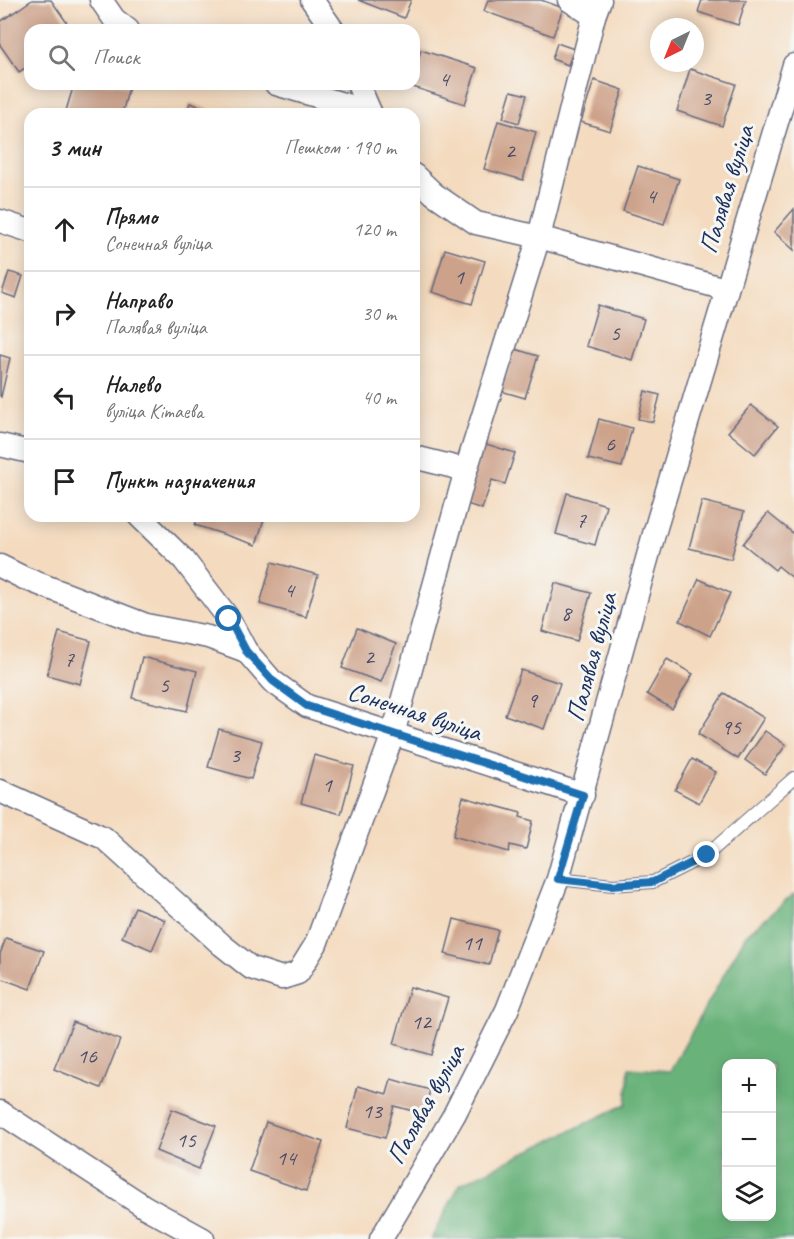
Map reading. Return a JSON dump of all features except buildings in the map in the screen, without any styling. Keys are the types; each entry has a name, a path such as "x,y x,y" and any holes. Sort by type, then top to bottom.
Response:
{"street":[{"path":"101,0 114,20 120,24"},
{"path":"312,0 329,24"},
{"path":"0,791 104,838 222,945 251,968 282,978 298,973 316,944 393,734 466,470 539,237 597,8 569,0"},
{"name":"Палявая вуліца","path":"381,1239 454,1115 507,1010 558,879 654,534 794,65"},
{"path":"296,90 355,108"},
{"path":"361,90 369,108"},
{"path":"420,181 434,194 476,223 539,237 726,290"},
{"path":"0,221 24,229"},
{"path":"0,445 24,451"},
{"path":"420,458 466,470"},
{"name":"Сонечная вуліца","path":"145,522 184,560 229,619 246,651 273,681 307,706 583,795"},
{"name":"Сонечная вуліца","path":"0,566 24,578 146,625 208,637 246,651"},
{"path":"0,1112 146,1207 203,1239"}],"lane":[{"path":"558,879 612,885 653,882 707,855 794,778"}],"green space":[{"path":"794,894 794,1239 431,1239 460,1184 626,1104 629,1068 670,1071 746,935"}],"route":[{"path":"229,619 246,651 273,681 307,706 583,795 558,879 612,885 653,882 707,855"}]}
